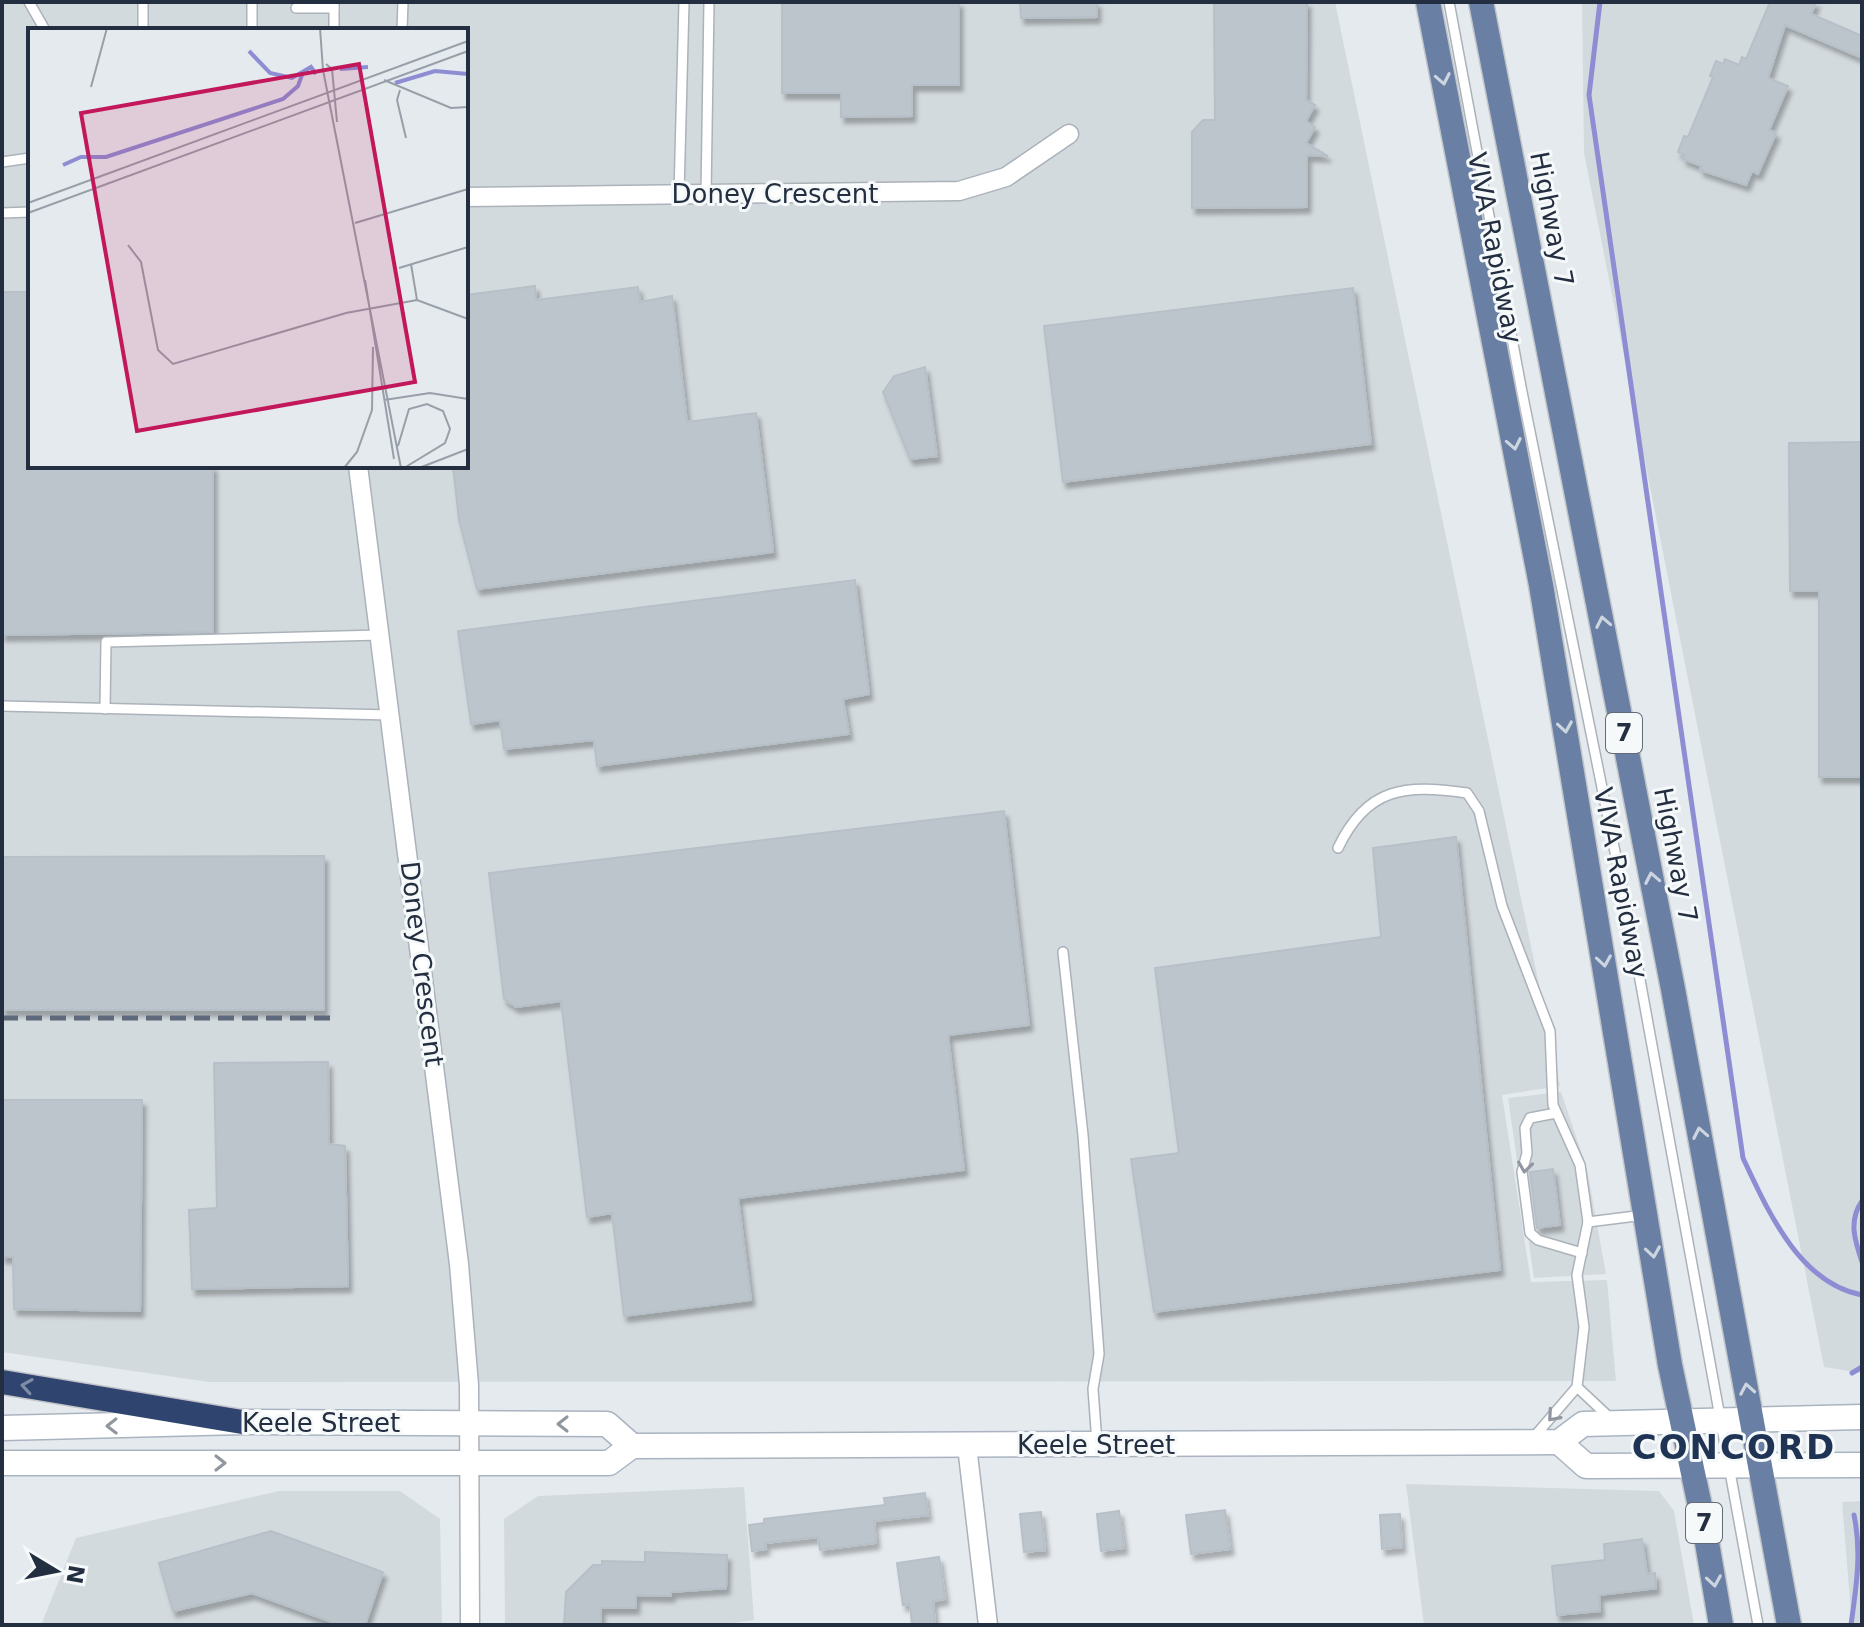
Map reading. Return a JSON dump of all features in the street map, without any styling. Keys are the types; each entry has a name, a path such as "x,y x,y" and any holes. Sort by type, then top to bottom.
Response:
{"highway":[{"path":"2,1382 242,1422"}],"main road":[{"name":"7","path":"1428,2 1541,585 1682,1422 1721,1625"},
{"name":"Highway 7","path":"1481,2 1670,974 1789,1625"},
{"name":"Keele Street","path":"2,1463 609,1463 632,1446 1559,1442 1583,1424 1862,1417"},
{"name":"Keele Street","path":"2,1428 242,1422 607,1424 632,1446"},
{"path":"1559,1442 1586,1466 1862,1465"}],"street":[{"name":"Doney Crescent","path":"468,197 937,192 981,187 1028,165 1069,134"},
{"name":"Doney Crescent","path":"358,468 459,1264 470,1423 470,1625"},
{"path":"967,1446 988,1625"}],"lane":[{"path":"29,2 44,28"},
{"path":"143,2 143,28"},
{"path":"252,2 252,28"},
{"path":"402,28 403,2"},
{"path":"679,194 684,2"},
{"path":"706,195 709,2"},
{"name":"VIVA Rapidway","path":"1449,2 1522,392 1632,936 1758,1625"},
{"path":"296,8 334,5 334,28"},
{"path":"2,162 28,158"},
{"path":"2,213 28,212"},
{"path":"105,709 106,642 380,635"},
{"path":"2,706 390,715"},
{"path":"1338,848 1349,824 1381,795 1432,788 1467,793 1479,811 1502,906 1550,1031 1553,1105 1580,1165 1588,1222 1577,1275 1584,1327 1577,1387 1528,1442"},
{"path":"1063,952 1083,1135 1099,1354 1093,1389 1097,1445"},
{"path":"1556,1113 1530,1118 1525,1128 1527,1153 1522,1172 1530,1233 1538,1240 1582,1253"},
{"path":"1588,1222 1647,1215"},
{"path":"1577,1387 1616,1423"}],"shaded area":[{"path":"2,2 1335,2 1560,1086 1502,1095 1531,1282 1607,1280 1616,1381 209,1382 2,1352"},
{"path":"1582,2 1862,2 1862,1373 1824,1367 1584,153"},
{"path":"1561,1092 1587,1169 1606,1274 1534,1278 1508,1098"},
{"path":"1406,1484 1659,1491 1674,1511 1694,1625 1424,1625"},
{"path":"744,1487 754,1620 721,1625 505,1625 504,1519 538,1496"},
{"path":"279,1491 400,1491 440,1519 442,1625 41,1625 76,1538"},
{"path":"1862,1501 1862,1625 1852,1625 1842,1502"}],"building":[{"path":"782,2 959,2 959,85 912,85 912,116 841,117 841,93 782,93"},
{"path":"1020,2 1097,2 1097,17 1021,18"},
{"path":"1214,2 1307,2 1306,100 1315,105 1306,121 1315,127 1306,143 1328,156 1307,155 1307,207 1192,208 1192,132 1203,120 1215,120"},
{"path":"1770,2 1816,2 1811,14 1862,36 1862,58 1785,25 1768,78 1788,86 1769,130 1776,133 1758,174 1752,171 1746,185 1700,170 1702,166 1683,159 1685,155 1678,152 1684,136 1688,137 1713,77 1710,76 1716,61 1723,64 1725,59 1739,65 1742,57 1746,59"},
{"path":"535,286 536,300 638,287 640,302 672,296 687,422 756,413 773,552 477,589 459,520 453,468 468,468 468,295"},
{"path":"1353,288 1371,444 1063,482 1044,326"},
{"path":"2,292 28,292 28,468 213,468 213,632 2,635"},
{"path":"925,367 937,456 910,459 883,392 894,376"},
{"path":"1862,442 1862,777 1819,777 1819,591 1790,591 1789,443"},
{"path":"855,580 869,694 843,699 849,734 597,766 594,740 504,749 500,720 471,724 458,631"},
{"path":"1004,811 1029,1025 948,1035 964,1170 738,1198 751,1300 624,1316 612,1213 587,1217 561,1001 516,1007 504,999 489,873"},
{"path":"1456,837 1500,1270 1154,1312 1131,1159 1179,1153 1155,968 1381,937 1373,848"},
{"path":"324,856 324,1010 2,1010 2,857"},
{"path":"328,1062 329,1144 345,1146 348,1286 192,1289 189,1210 217,1208 214,1063"},
{"path":"2,1100 142,1100 140,1311 14,1309 13,1257 2,1257"},
{"path":"1553,1169 1560,1225 1537,1228 1530,1172"},
{"path":"925,1493 928,1515 874,1521 876,1543 820,1550 818,1537 765,1543 766,1549 752,1551 749,1525 764,1523 764,1519 885,1505 884,1498"},
{"path":"1225,1510 1230,1549 1191,1554 1186,1515"},
{"path":"1119,1511 1124,1548 1101,1551 1097,1514"},
{"path":"1041,1512 1045,1550 1024,1552 1020,1514"},
{"path":"1400,1514 1402,1547 1382,1549 1380,1515"},
{"path":"271,1531 383,1572 365,1625 340,1625 252,1593 173,1611 159,1563"},
{"path":"1642,1539 1647,1574 1655,1573 1656,1588 1599,1595 1600,1611 1557,1615 1552,1566 1605,1560 1604,1544"},
{"path":"645,1552 727,1555 726,1588 671,1592 671,1596 636,1595 636,1608 601,1608 601,1625 564,1625 566,1592 593,1565 602,1565 602,1561 645,1562"},
{"path":"939,1557 945,1599 933,1601 935,1625 912,1625 910,1604 903,1605 897,1563"}],"waterway":[{"path":"1600,2 1589,95 1743,1158 1775,1221 1803,1260 1820,1276 1840,1288 1862,1295"},
{"path":"1862,1201 1854,1224 1862,1262"},
{"path":"1852,1373 1862,1367"},
{"path":"1851,1625 1858,1557 1854,1515"}],"railway":[{"path":"2,1018 332,1018"}],"district":[{"name":"CONCORD","path":"1734,1447"}]}
